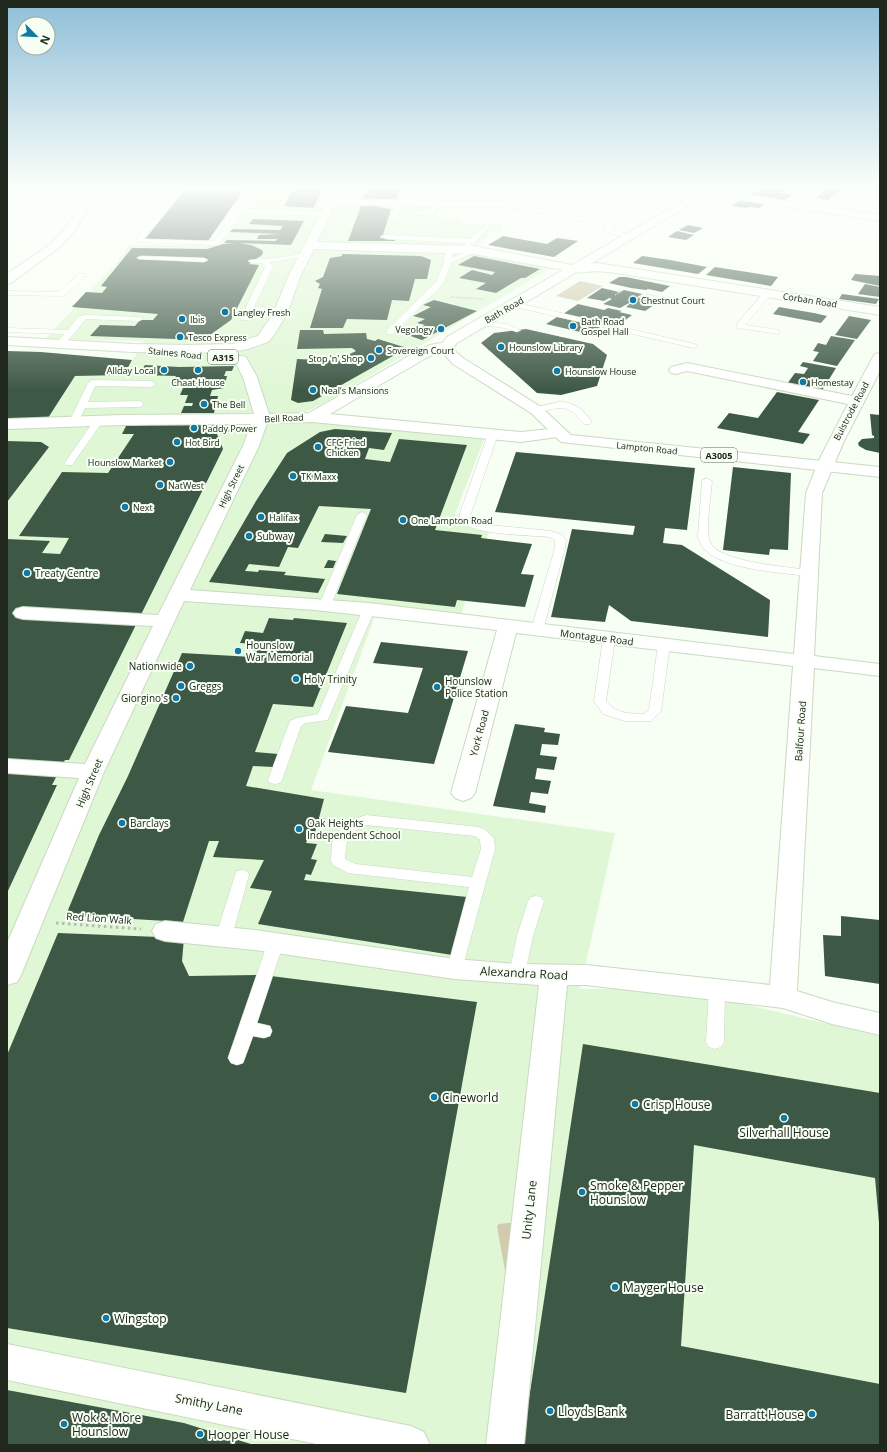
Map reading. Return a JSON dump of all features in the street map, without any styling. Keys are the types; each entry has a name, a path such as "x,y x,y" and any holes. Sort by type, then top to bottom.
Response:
{"street":[{"path":"7,280 12,271 39,255"},
{"name":"Staines Road","path":"133,348 221,349 243,346 263,339 281,312 294,277 306,255"},
{"path":"510,255 574,269"},
{"name":"Bath Road","path":"312,417 421,355 435,348 448,346 452,340 601,255"},
{"name":"Corban Road","path":"574,269 597,267 629,271 880,311"},
{"name":"Staines Road","path":"7,343 22,342 133,348 231,357 252,355 278,342 283,332 281,312"},
{"name":"Lampton Road","path":"448,346 448,351 457,361 536,410 567,439 574,441 880,472"},
{"name":"Bulstrode Road","path":"823,466 855,401 880,357"},
{"path":"241,360 250,377 262,419"},
{"path":"676,370 687,367 855,401"},
{"name":"Bell Road","path":"7,424 121,420 262,419 312,417 529,437 560,434"},
{"name":"High Street","path":"7,975 93,772 251,446 262,419"},
{"name":"Balfour Road","path":"783,997 805,660 808,573 814,493 823,466"},
{"path":"178,595 320,604"},
{"name":"Montague Road","path":"320,604 880,670"},
{"path":"23,613 165,621"},
{"name":"York Road","path":"462,793 508,626"},
{"path":"7,766 93,772"},
{"name":"Alexandra Road","path":"165,931 276,942 455,969 517,974 586,975 783,997 832,1013 880,1024"},
{"name":"Unity Lane","path":"505,1445 554,975"},
{"path":"832,1013 880,1037"},
{"name":"Smithy Lane","path":"7,1362 411,1445"}],"lane":[{"path":"252,261 266,262 291,255"},
{"path":"390,332 426,294 440,282 448,262 449,255"},
{"path":"448,262 458,255"},
{"path":"141,258 204,260"},
{"path":"245,318 269,267 266,262"},
{"path":"7,293 61,294 82,276"},
{"path":"768,293 740,326 776,332"},
{"path":"514,304 694,346"},
{"path":"249,310 281,312"},
{"path":"60,344 85,317 139,319"},
{"path":"484,321 517,330"},
{"path":"7,330 70,332"},
{"path":"74,422 92,384 151,384"},
{"path":"82,405 140,404"},
{"path":"536,410 557,404 566,404 579,411 586,422"},
{"path":"69,462 98,421"},
{"path":"493,434 465,513 464,520 475,526 556,535 560,538 560,548 537,630"},
{"path":"707,481 703,537 705,545 710,550 718,555 737,561 808,573"},
{"path":"320,604 362,515"},
{"path":"275,780 296,724 300,720 317,719 323,717 369,609"},
{"path":"609,639 600,701 608,711 625,717 646,718 655,711 664,645"},
{"path":"455,969 488,849 487,838 479,832 366,820 348,828 339,843 338,861 353,869 478,883"},
{"path":"224,936 242,875"},
{"path":"517,974 536,901"},
{"path":"237,1058 276,942"},
{"path":"714,1042 717,989"},
{"path":"247,1028 264,1031"}],"path":[{"path":"615,295 620,292 619,288"},
{"path":"636,299 644,293"},
{"path":"426,294 489,299"},
{"name":"Red Lion Walk","path":"31,921 165,931"}],"shaded area":[{"path":"122,255 485,255 551,268 319,406 303,413 485,437 455,514 493,519 461,614 379,605 311,790 615,833 580,989 675,988 880,1036 880,1445 7,1445 7,419 48,418 75,376 124,375 144,341 45,339 116,264"},
{"path":"580,281 603,286 578,301 556,296"},
{"path":"518,1222 506,1276 497,1226 499,1224"}],"building":[{"path":"126,255 262,255 249,264 259,265 231,320 203,340 90,336 100,325 135,326 140,320 153,320 158,314 72,307 86,292 102,293 107,287 101,286"},
{"path":"342,255 372,255 421,256 431,260 427,279 415,279 409,301 392,300 387,320 347,319 343,328 310,328 322,289 318,288 320,284 315,281 323,277 330,258"},
{"path":"542,255 557,255 554,257"},
{"path":"474,256 540,269 496,293 476,289 486,283 459,278 472,270 492,275 495,272 458,265"},
{"path":"642,256 707,267 698,274 633,263"},
{"path":"715,267 778,277 771,286 706,275"},
{"path":"855,274 880,276 880,286 851,280"},
{"path":"619,277 626,277 670,286 662,292 631,288 609,283"},
{"path":"865,284 880,287 880,297 858,294"},
{"name":"Chestnut Court","path":"602,288 619,292 615,295 624,290 642,294 634,299 641,297 660,301 645,311 626,307 631,303 620,308 603,304 612,299 609,298 604,301 587,298"},
{"path":"842,294 879,299 876,304 839,299"},
{"path":"434,300 477,311 422,340 402,333 404,332 410,334 425,325 417,323 425,319 413,316 431,307 423,305"},
{"path":"578,304 604,310 608,308 632,315 624,321 617,319 612,323 563,314"},
{"path":"779,307 827,316 821,323 773,314"},
{"path":"849,316 871,320 857,339 835,335"},
{"name":"Bath Road Gospel Hall","path":"557,317 600,327 589,334 546,324"},
{"name":"Hounslow House","path":"526,329 593,344 607,355 597,386 561,395 537,393 481,343 494,333"},
{"path":"300,330 323,330 324,334 366,333 367,339 375,341 378,339 407,348 313,401 298,403 291,400 297,359 343,361 342,358 356,351 352,348 297,349"},
{"path":"831,336 855,340 837,366 813,361 819,352 813,351 818,343 826,345"},
{"path":"7,351 41,352 132,360 124,375 75,376 48,418 7,419"},
{"path":"803,362 836,368 828,381 808,378 807,380 826,383 823,389 787,384 795,373 804,374 808,368 800,366"},
{"path":"145,365 179,367 234,366 232,371 226,371 224,376 227,376 224,388 212,390 210,396 218,396 214,413 181,413 184,406 192,406 193,403 185,403 188,395 180,395 185,383 172,383 176,376 142,375 146,368 143,368"},
{"path":"777,392 819,400 798,432 810,434 803,444 717,428 729,413 758,418"},
{"path":"870,414 880,415 880,453 866,450 859,446 858,443 862,439 874,438 872,435"},
{"path":"168,424 238,424 233,432 219,431 217,434 223,449 69,760 65,760 52,785 57,785 7,893 7,539 50,541 42,553 60,554 69,538 19,536 62,472 108,473 134,434 122,434 126,426"},
{"name":"One Lampton Road","path":"335,429 392,433 384,450 369,448 365,459 390,462 399,439 467,445 435,530 482,535 481,538 532,544 521,574 534,575 525,607 457,600 455,607 337,594 371,509 319,506 298,548 288,547 279,567 249,564 245,571 258,572 259,570 286,572 284,575 325,579 318,593 209,582 256,501 287,453 320,432"},
{"path":"7,441 41,442 49,447 7,502"},
{"path":"516,452 695,468 687,530 665,528 663,543 682,545 770,600 768,637 631,621 609,605 605,622 551,617 572,529 633,535 635,526 495,512"},
{"path":"733,467 791,473 788,550 770,549 769,555 723,550"},
{"path":"325,534 347,536 343,543 321,542"},
{"path":"328,560 336,561 333,568 324,568"},
{"path":"269,618 293,620 294,618 347,623 313,707 273,704 255,752 278,754 273,767 253,766 246,786 324,799 319,818 326,819 322,827 317,826 315,832 311,831 306,843 317,844 311,859 317,860 311,875 306,874 304,880 467,897 452,955 258,924 272,891 250,888 264,860 213,857 219,841 209,841 183,922 66,915 99,835 128,776 182,653 252,657 257,644 240,643 245,631 263,633"},
{"name":"Hounslow Police Station","path":"381,642 468,651 434,764 328,752 346,706 408,713 423,668 373,663"},
{"path":"515,724 545,728 544,732 560,734 558,745 542,744 540,755 557,757 554,770 537,768 535,779 551,781 548,794 531,792 529,803 546,806 545,813 493,806"},
{"path":"841,916 880,920 880,984 825,976 823,935 841,936"},
{"path":"58,933 184,938 182,961 189,976 263,975 477,1002 406,1393 7,1328 7,1055"},
{"path":"583,1044 880,1093 880,1234 875,1178 694,1145 681,1346 880,1384 880,1445 522,1445"},
{"path":"7,1390 184,1423 254,1445 7,1445"}],"place":[{"name":"Chestnut Court","path":"633,300"},
{"name":"Langley Fresh","path":"225,312"},
{"name":"Ibis","path":"182,319"},
{"name":"Bath Road Gospel Hall","path":"573,326"},
{"name":"Vegology","path":"441,329"},
{"name":"Tesco Express","path":"180,337"},
{"name":"Hounslow Library","path":"501,347"},
{"name":"Sovereign Court","path":"379,350"},
{"name":"Stop 'n' Shop","path":"371,358"},
{"name":"Allday Local","path":"164,370"},
{"name":"Chaat House","path":"198,370"},
{"name":"Hounslow House","path":"557,371"},
{"name":"Homestay","path":"803,382"},
{"name":"Neal’s Mansions","path":"313,390"},
{"name":"The Bell","path":"204,404"},
{"name":"Paddy Power","path":"194,428"},
{"name":"Hot Bird","path":"177,442"},
{"name":"CFC Fried Chicken","path":"318,447"},
{"name":"Hounslow Market","path":"170,462"},
{"name":"TK Maxx","path":"293,476"},
{"name":"NatWest","path":"160,485"},
{"name":"Next","path":"125,507"},
{"name":"Halifax","path":"261,517"},
{"name":"One Lampton Road","path":"403,520"},
{"name":"Subway","path":"249,536"},
{"name":"Treaty Centre","path":"27,573"},
{"name":"Hounslow War Memorial","path":"238,651"},
{"name":"Nationwide","path":"190,666"},
{"name":"Holy Trinity","path":"296,679"},
{"name":"Greggs","path":"181,686"},
{"name":"Hounslow Police Station","path":"437,687"},
{"name":"Giorgino's","path":"176,698"},
{"name":"Barclays","path":"122,823"},
{"name":"Oak Heights Independent School","path":"299,829"},
{"name":"Cineworld","path":"434,1097"},
{"name":"Crisp House","path":"635,1104"},
{"name":"Silverhall House","path":"784,1118"},
{"name":"Smoke & Pepper Hounslow","path":"582,1192"},
{"name":"Mayger House","path":"615,1287"},
{"name":"Wingstop","path":"106,1318"},
{"name":"Lloyds Bank","path":"550,1411"},
{"name":"Barratt House","path":"812,1414"},
{"name":"Wok & More Hounslow","path":"64,1424"},
{"name":"Hooper House","path":"200,1434"}]}
